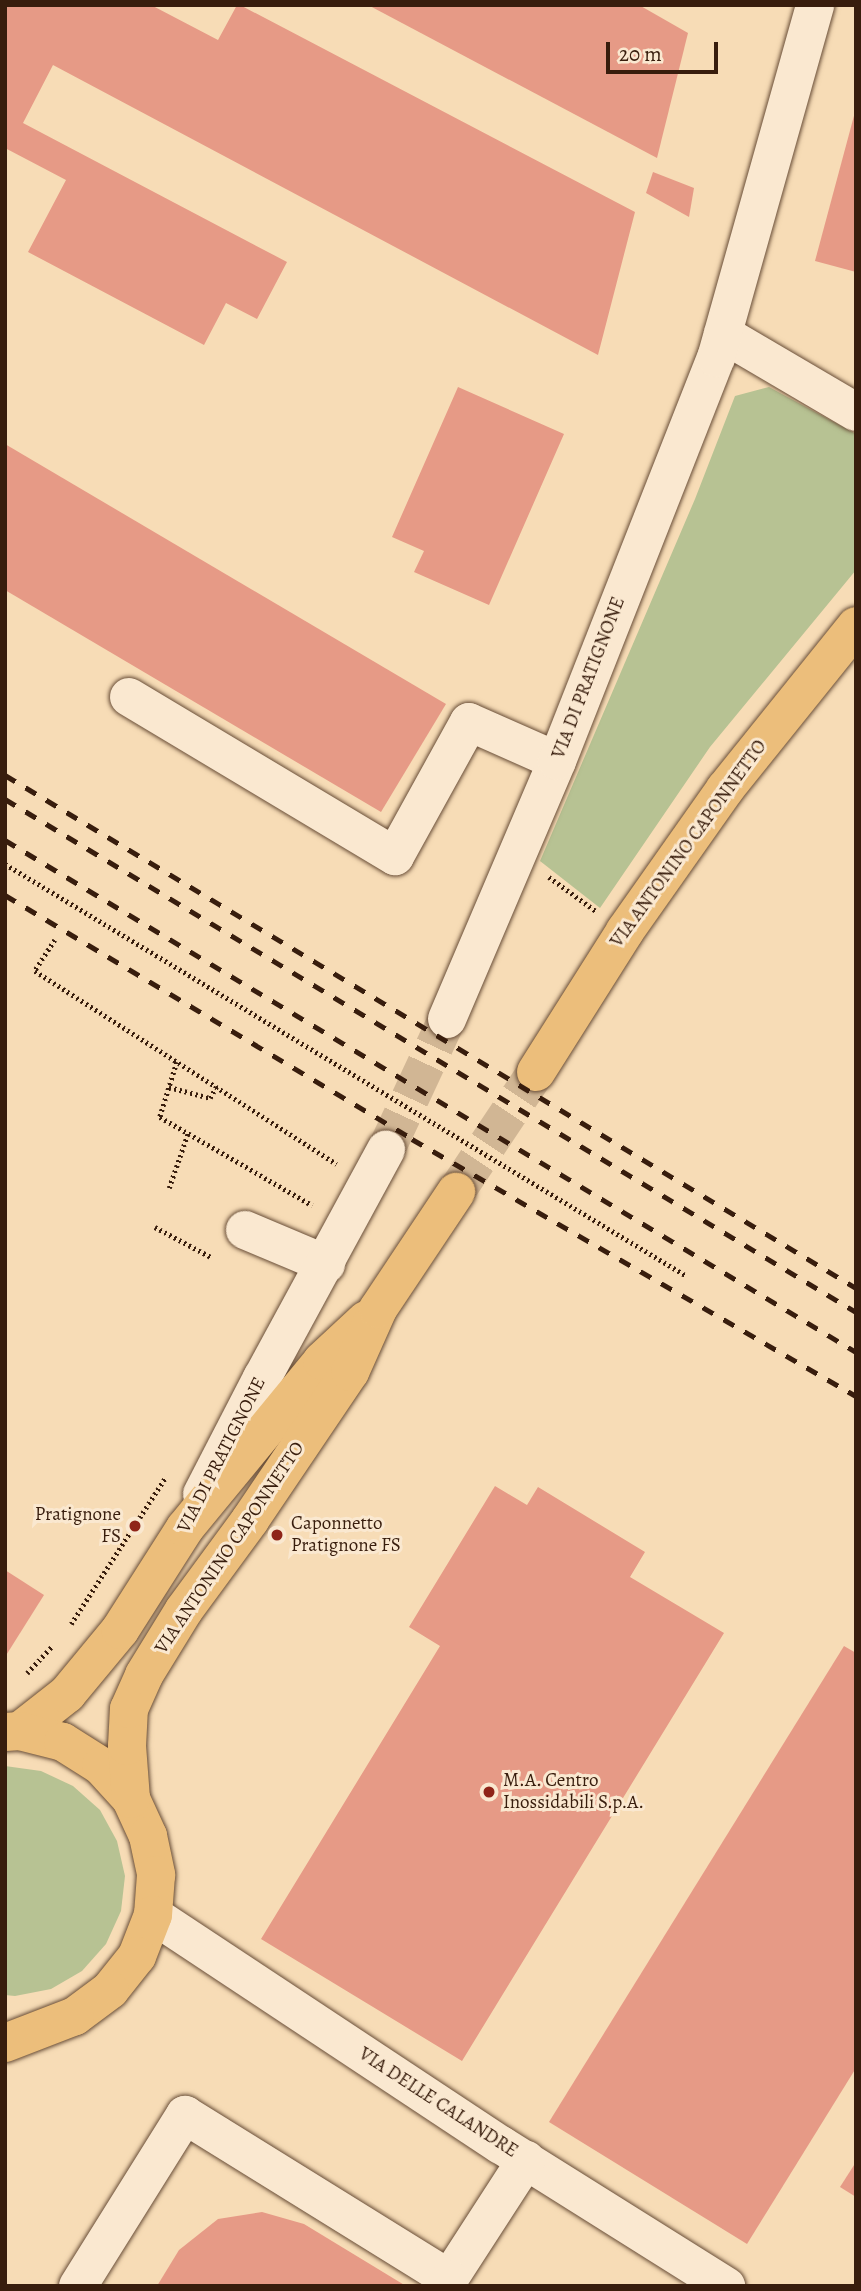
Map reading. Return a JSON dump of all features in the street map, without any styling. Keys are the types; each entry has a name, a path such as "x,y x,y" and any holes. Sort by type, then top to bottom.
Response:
{"main road":[{"name":"VIA ANTONINO CAPONNETTO","path":"536,1072 625,931 725,789 856,625"},
{"name":"VIA ANTONINO CAPONNETTO","path":"131,1799 127,1745 129,1709 144,1675 184,1610 250,1520 350,1372 378,1309 456,1192"},
{"name":"VIA ANTONINO CAPONNETTO","path":"185,1528 322,1361 378,1309"},
{"name":"VIA DI PRATIGNONE","path":"13,1731 67,1694 120,1630 185,1528"},
{"name":"VIA DI PRATIGNONE","path":"13,1731 63,1742 101,1766 131,1799 149,1836 156,1875 153,1915 137,1956 110,1990 75,2017 15,2036"}],"street":[{"name":"VIA DI PRATIGNONE","path":"447,1019 557,761 723,334 815,5"},
{"path":"723,334 856,412"},
{"path":"129,697 395,856 469,722 557,761"},
{"name":"VIA DI PRATIGNONE","path":"185,1528 262,1378 386,1150"},
{"path":"245,1230 326,1264"},
{"name":"VIA DELLE CALANDRE","path":"153,1915 526,2160 726,2286"},
{"path":"78,2286 185,2115 447,2282 526,2160"}],"path":[{"path":"5,864 685,1275"},
{"path":"543,872 599,913"},
{"path":"20,873 56,896"},
{"path":"95,919 132,941"},
{"path":"55,940 35,971 344,1168"},
{"path":"177,1062 160,1117 319,1209"},
{"path":"169,1087 210,1098 216,1087"},
{"path":"169,1188 188,1133"},
{"path":"155,1227 211,1257"}],"green space":[{"path":"769,387 856,434 856,570 710,747 600,908 540,861 695,499 735,396"},
{"path":"5,1766 41,1771 73,1786 100,1810 117,1841 125,1876 121,1911 106,1944 82,1971 51,1989 15,1996 5,1995"}],"building":[{"path":"5,5 151,5 218,40 237,5 240,5 635,212 598,355 53,65 23,123 287,262 257,319 226,303 204,345 28,252 66,180 5,148"},
{"path":"368,5 639,5 688,33 657,158"},
{"path":"856,113 856,272 815,261"},
{"path":"653,172 694,188 689,217 646,193"},
{"path":"458,387 564,434 489,605 414,572 424,551 392,537"},
{"path":"5,444 446,704 381,812 5,590"},
{"name":"M.A. Centro Inossidabili S.p.A.","path":"495,1486 527,1505 538,1487 645,1552 630,1577 724,1633 462,2061 261,1939 440,1646 409,1627"},
{"path":"5,1570 44,1595 5,1657"},
{"path":"844,1646 856,1653 856,2068 747,2244 549,2122"},
{"path":"856,2162 856,2197 840,2187"},
{"path":"262,2212 304,2224 406,2286 157,2286 179,2250 218,2219"}],"tunnel":[{"path":"386,1150 447,1019"},
{"path":"456,1192 536,1072"}],"railway":[{"path":"5,775 856,1288"},
{"path":"5,799 856,1312"},
{"path":"5,840 856,1352"},
{"path":"5,895 412,1139 856,1396"}],"place":[{"name":"Pratignone FS","path":"135,1526"},
{"name":"Caponnetto Pratignone FS","path":"277,1535"},
{"name":"M.A. Centro Inossidabili S.p.A.","path":"489,1792"}]}
